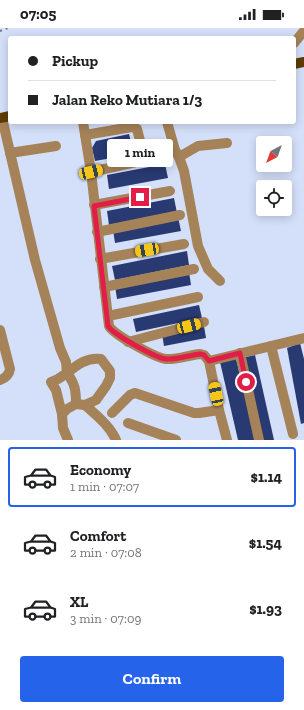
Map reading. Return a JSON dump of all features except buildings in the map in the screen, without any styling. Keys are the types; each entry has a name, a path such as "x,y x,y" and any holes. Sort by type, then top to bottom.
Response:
{"street":[{"path":"296,40 304,31"},
{"path":"4,117 10,153 35,260 60,348 66,362 67,373 73,381 81,404 99,417 116,440"},
{"path":"82,124 91,172 108,326 111,330 128,342 165,359 200,354 204,355 209,361 227,440"},
{"path":"168,124 175,150 184,171 198,246 208,269 220,281"},
{"path":"85,135 132,127 137,129 145,160 91,172"},
{"path":"179,157 198,146 227,143"},
{"path":"10,153 56,146"},
{"path":"94,206 170,191"},
{"path":"97,232 180,215"},
{"path":"100,259 184,244"},
{"path":"104,287 194,269"},
{"path":"108,316 198,297"},
{"path":"128,342 204,322"},
{"path":"0,330 10,369 9,374 0,380"},
{"path":"209,361 303,340"},
{"path":"271,346 292,434"},
{"path":"240,353 259,440"},
{"path":"62,414 67,409 96,400 106,386 110,378 110,371 101,359 94,358 86,360 58,379 50,382 56,390 62,414 63,428 68,440"},
{"path":"112,413 130,394 135,392 194,413 219,410"},
{"path":"128,423 176,440"}],"railway":[{"path":"0,31 8,28"}],"route":[{"path":"140,197 94,206 108,326 111,330 128,342 165,359 200,354 204,355 209,361 240,353 246,382"}]}
